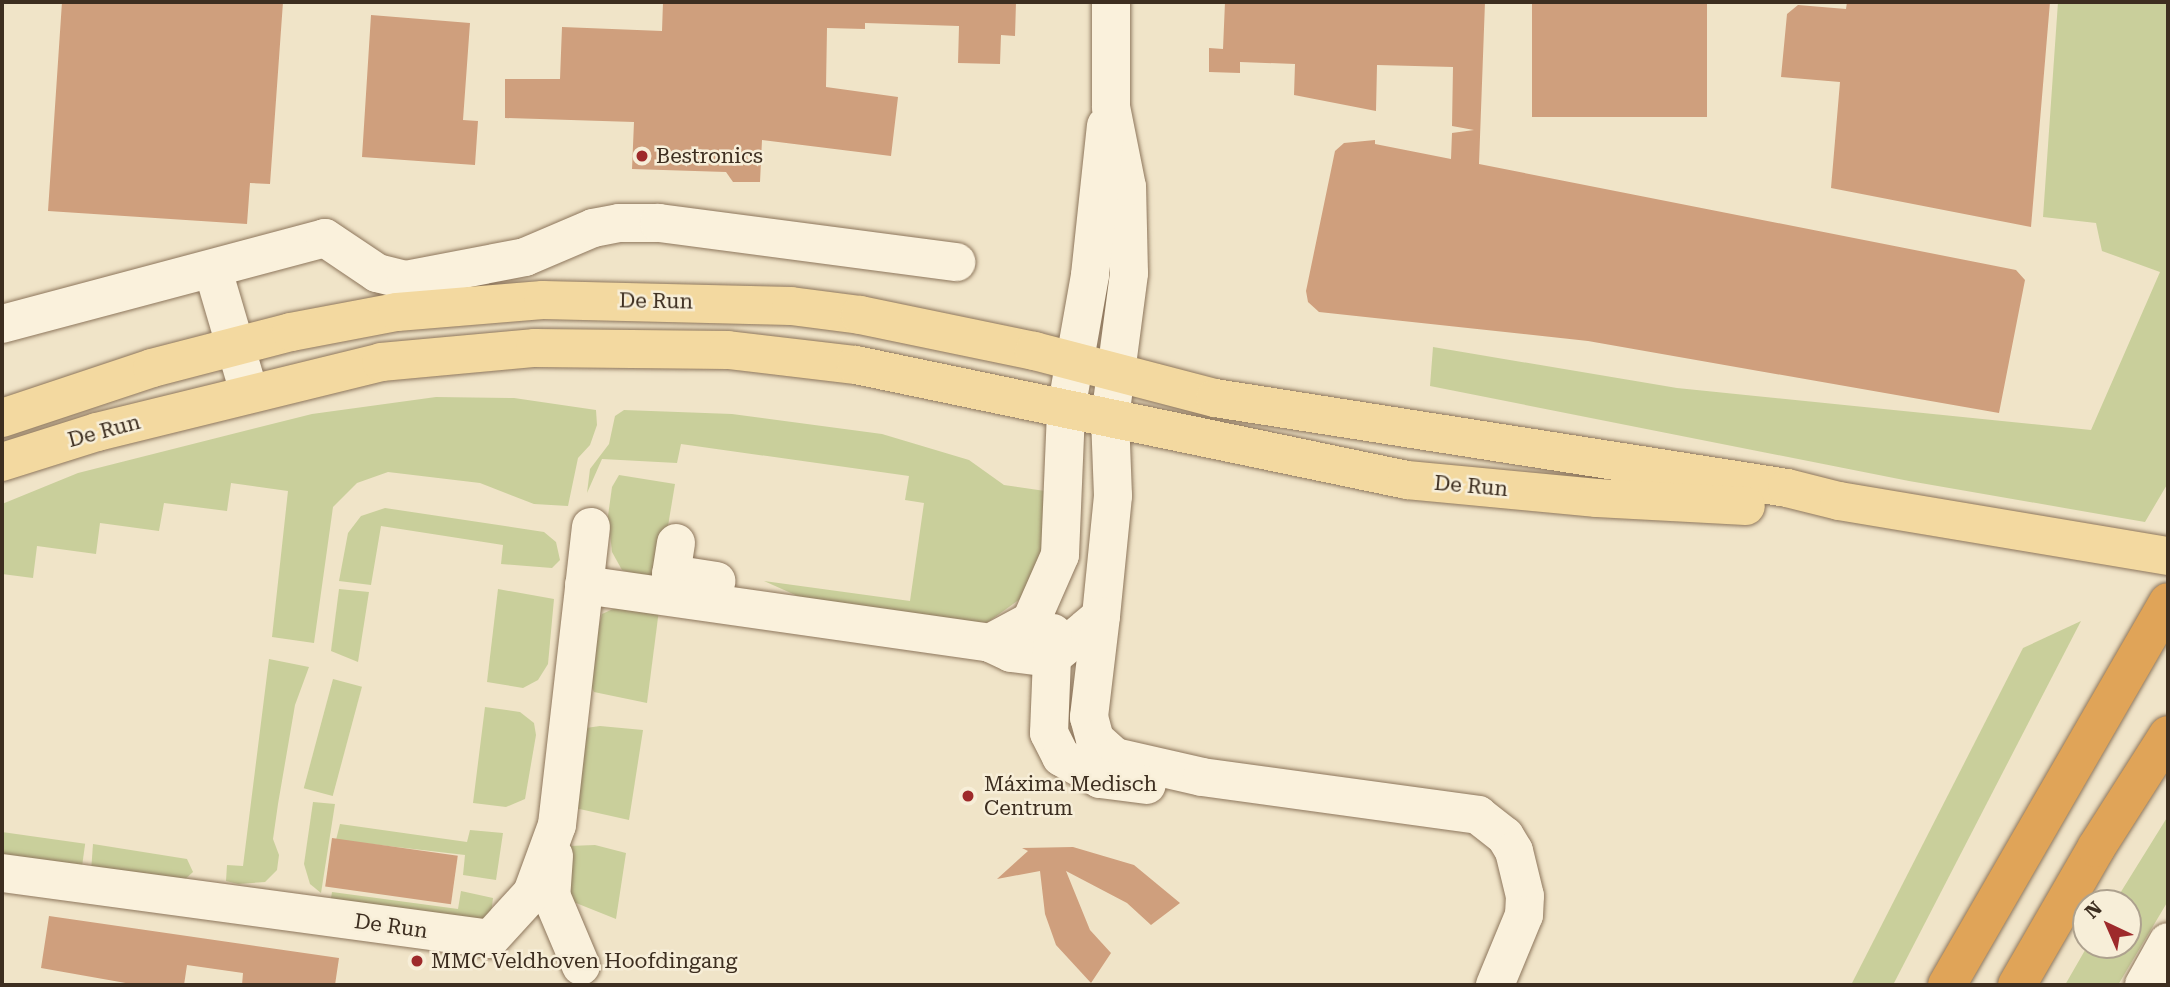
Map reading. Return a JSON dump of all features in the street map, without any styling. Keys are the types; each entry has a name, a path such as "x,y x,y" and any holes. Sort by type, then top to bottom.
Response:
{"highway":[{"path":"1947,985 2168,602"},
{"path":"2017,985 2095,848 2168,735"}],"main road":[{"name":"De Run","path":"2,418 101,383 235,346 397,312 543,300 656,300 860,315 1075,363 1215,398 1787,488 1839,502 2168,556"},
{"name":"De Run","path":"2,462 97,432 381,362 458,352 535,348 728,350 856,365 1407,480 1729,505 1839,502"}],"street":[{"path":"1111,2 1111,107 1127,187 1129,273 1110,418 1113,496 1089,717 1095,739 1115,757 1202,777 1478,815 1505,836 1519,873 1524,915 1495,985"},
{"path":"1111,107 1101,147 1090,275 1066,410 1049,733 1061,757 1079,770 1100,779 1200,793 1296,790"},
{"path":"2,324 213,270 325,238 377,272 406,280 526,257 593,228 619,223 673,225 956,262"},
{"path":"213,270 249,393"},
{"name":"De Run","path":"2,873 490,940 533,893 557,825 591,527"},
{"path":"676,543 671,574 751,586 802,615"},
{"path":"990,643 1031,621 1060,555"},
{"path":"584,585 990,643 1011,653 1051,658 1101,616"},
{"path":"557,825 551,895 581,966"},
{"path":"2144,985 2168,943"}],"green space":[{"path":"2058,2 2168,2 2168,483 2145,522 1909,481 1430,386 1433,347 1677,388 2091,430 2160,272 2102,251 2096,223 2043,217"},
{"path":"436,397 514,398 596,410 597,425 590,445 578,458 568,506 534,504 480,483 388,472 357,483 333,507 314,643 272,637 288,491 231,483 227,511 164,503 159,531 100,523 96,554 37,546 33,578 2,574 2,504 78,473 312,414"},
{"path":"624,410 732,414 882,434 969,460 1004,485 1045,491 1043,542 1030,592 988,622 945,624 811,602 764,581 910,601 924,503 905,500 909,476 681,444 677,463 602,459 587,493 590,469 609,444 615,416"},
{"path":"619,475 675,484 659,580 622,570 612,552 608,516 612,487"},
{"path":"385,508 544,532 556,542 560,560 552,568 501,564 503,545 381,526 371,585 339,581 348,533 361,516"},
{"path":"339,589 369,592 358,662 331,651"},
{"path":"498,589 554,599 548,664 538,680 523,688 487,682"},
{"path":"624,604 659,610 647,703 594,692 586,676 602,614"},
{"path":"2081,621 1893,985 1851,985 2023,648"},
{"path":"269,659 309,667 295,705 278,804 273,839 279,855 277,870 265,882 238,884 226,881 227,865 243,866"},
{"path":"333,679 362,687 333,796 304,788"},
{"path":"485,707 520,712 534,723 536,735 525,799 506,807 473,803"},
{"path":"600,726 643,730 629,820 575,808 586,728"},
{"path":"313,802 335,804 321,893 310,884 304,864"},
{"path":"2168,816 2168,901 2142,945 2142,889 2123,889"},
{"path":"340,824 467,842 470,830 503,833 496,880 463,875 465,855 336,840"},
{"path":"2,832 85,844 82,869 2,858"},
{"path":"93,844 187,859 193,872 182,882 91,872"},
{"path":"595,845 626,853 616,919 566,899 569,846"},
{"path":"461,891 493,898 491,914 476,922 330,904 332,892 458,909"},
{"path":"2080,959 2133,959 2118,985 2065,985"}],"building":[{"path":"62,2 283,2 270,184 250,183 247,224 48,211"},
{"path":"663,2 1016,2 1015,36 1001,35 1000,64 958,63 959,26 865,23 865,29 827,28 826,87 898,97 891,156 762,140 760,182 733,182 726,172 632,169 634,122 505,118 505,79 560,79 562,27 662,31"},
{"path":"1225,2 1485,2 1479,164 2016,270 2025,280 1999,413 1588,341 1319,312 1308,302 1306,291 1335,151 1344,143 1375,140 1375,144 1451,159 1452,133 1474,130 1452,126 1453,67 1377,65 1376,111 1294,95 1295,64 1240,62 1240,73 1209,72 1209,48 1223,49"},
{"path":"1532,2 1707,2 1707,117 1532,117"},
{"path":"1847,2 2050,2 2031,227 1831,188 1840,82 1781,77 1787,14 1798,5 1846,9"},
{"path":"371,15 470,23 463,120 478,121 475,165 362,157"},
{"path":"332,838 458,856 451,904 325,887"},
{"path":"1073,847 1134,865 1180,903 1151,925 1127,903 1066,871 1090,930 1111,953 1091,983 1056,945 1045,914 1040,871 997,879 1028,851 1022,848"},
{"path":"49,916 339,958 335,985 242,985 243,973 187,965 184,985 137,985 41,968"}],"place":[{"name":"Bestronics","path":"642,156"},
{"name":"Máxima Medisch Centrum","path":"968,796"},
{"name":"MMC Veldhoven Hoofdingang","path":"417,961"}]}
